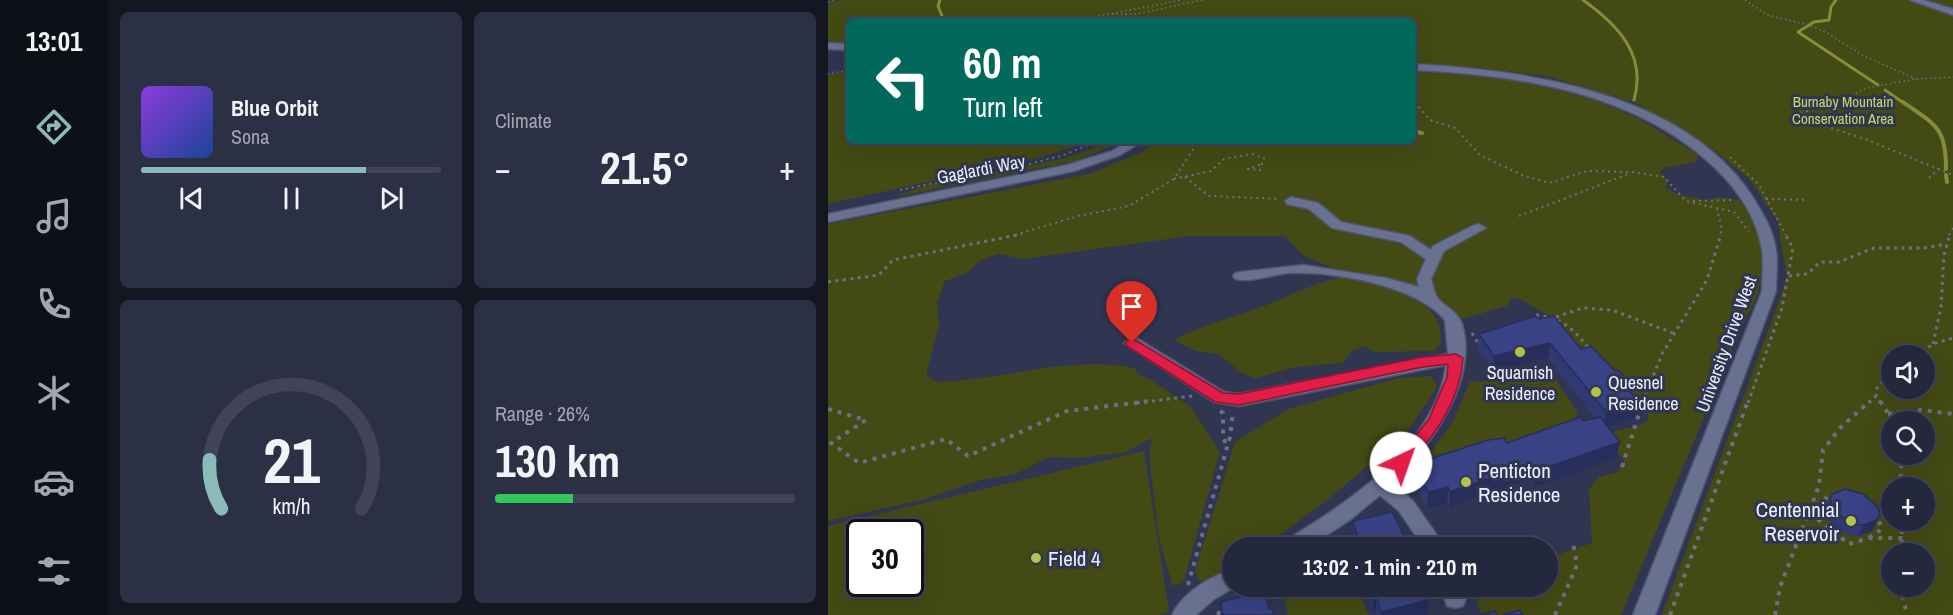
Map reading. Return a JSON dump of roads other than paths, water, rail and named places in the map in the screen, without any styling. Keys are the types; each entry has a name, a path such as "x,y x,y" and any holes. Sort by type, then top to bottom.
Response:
{"street":[{"path":"1914,0 1953,12"},
{"path":"828,46 846,47"},
{"name":"University Drive West","path":"1416,67 1507,75 1560,86 1616,103 1700,147 1739,184 1764,225 1771,247 1773,266 1769,291 1644,615"},
{"name":"Gaglardi Way","path":"828,218 1070,168 1116,153 1132,144"},
{"path":"1291,201 1313,206 1337,225 1405,239 1434,258"},
{"path":"1431,300 1424,279 1438,249 1479,228"},
{"path":"1240,276 1296,269 1405,286 1431,300 1451,317 1456,328 1456,358 1451,388 1436,422 1418,445 1380,483 1306,537"},
{"path":"1132,343 1220,398 1239,400 1423,362 1456,358"},
{"path":"1380,483 1406,506 1428,537"},
{"path":"1183,615 1200,597 1222,584"}],"waterway":[{"path":"940,0 938,6 943,18"},
{"path":"1583,0 1608,20 1626,42 1633,55 1637,84 1634,100"},
{"path":"1836,0 1831,7 1829,20 1814,22 1798,32 1878,85"},
{"path":"1885,90 1905,104"},
{"path":"1903,102 1931,122 1941,135 1946,169"},
{"path":"1416,132 1422,133"},
{"path":"1946,175 1947,182"}],"place":[{"name":"Squamish Residence","path":"1520,352"},
{"name":"Quesnel Residence","path":"1596,392"},
{"name":"Penticton Residence","path":"1466,482"},
{"name":"Centennial Reservoir","path":"1851,521"},
{"name":"Field 4","path":"1036,558"}],"park label":[{"name":"Burnaby Mountain Conservation Area","path":"1843,110"}]}
